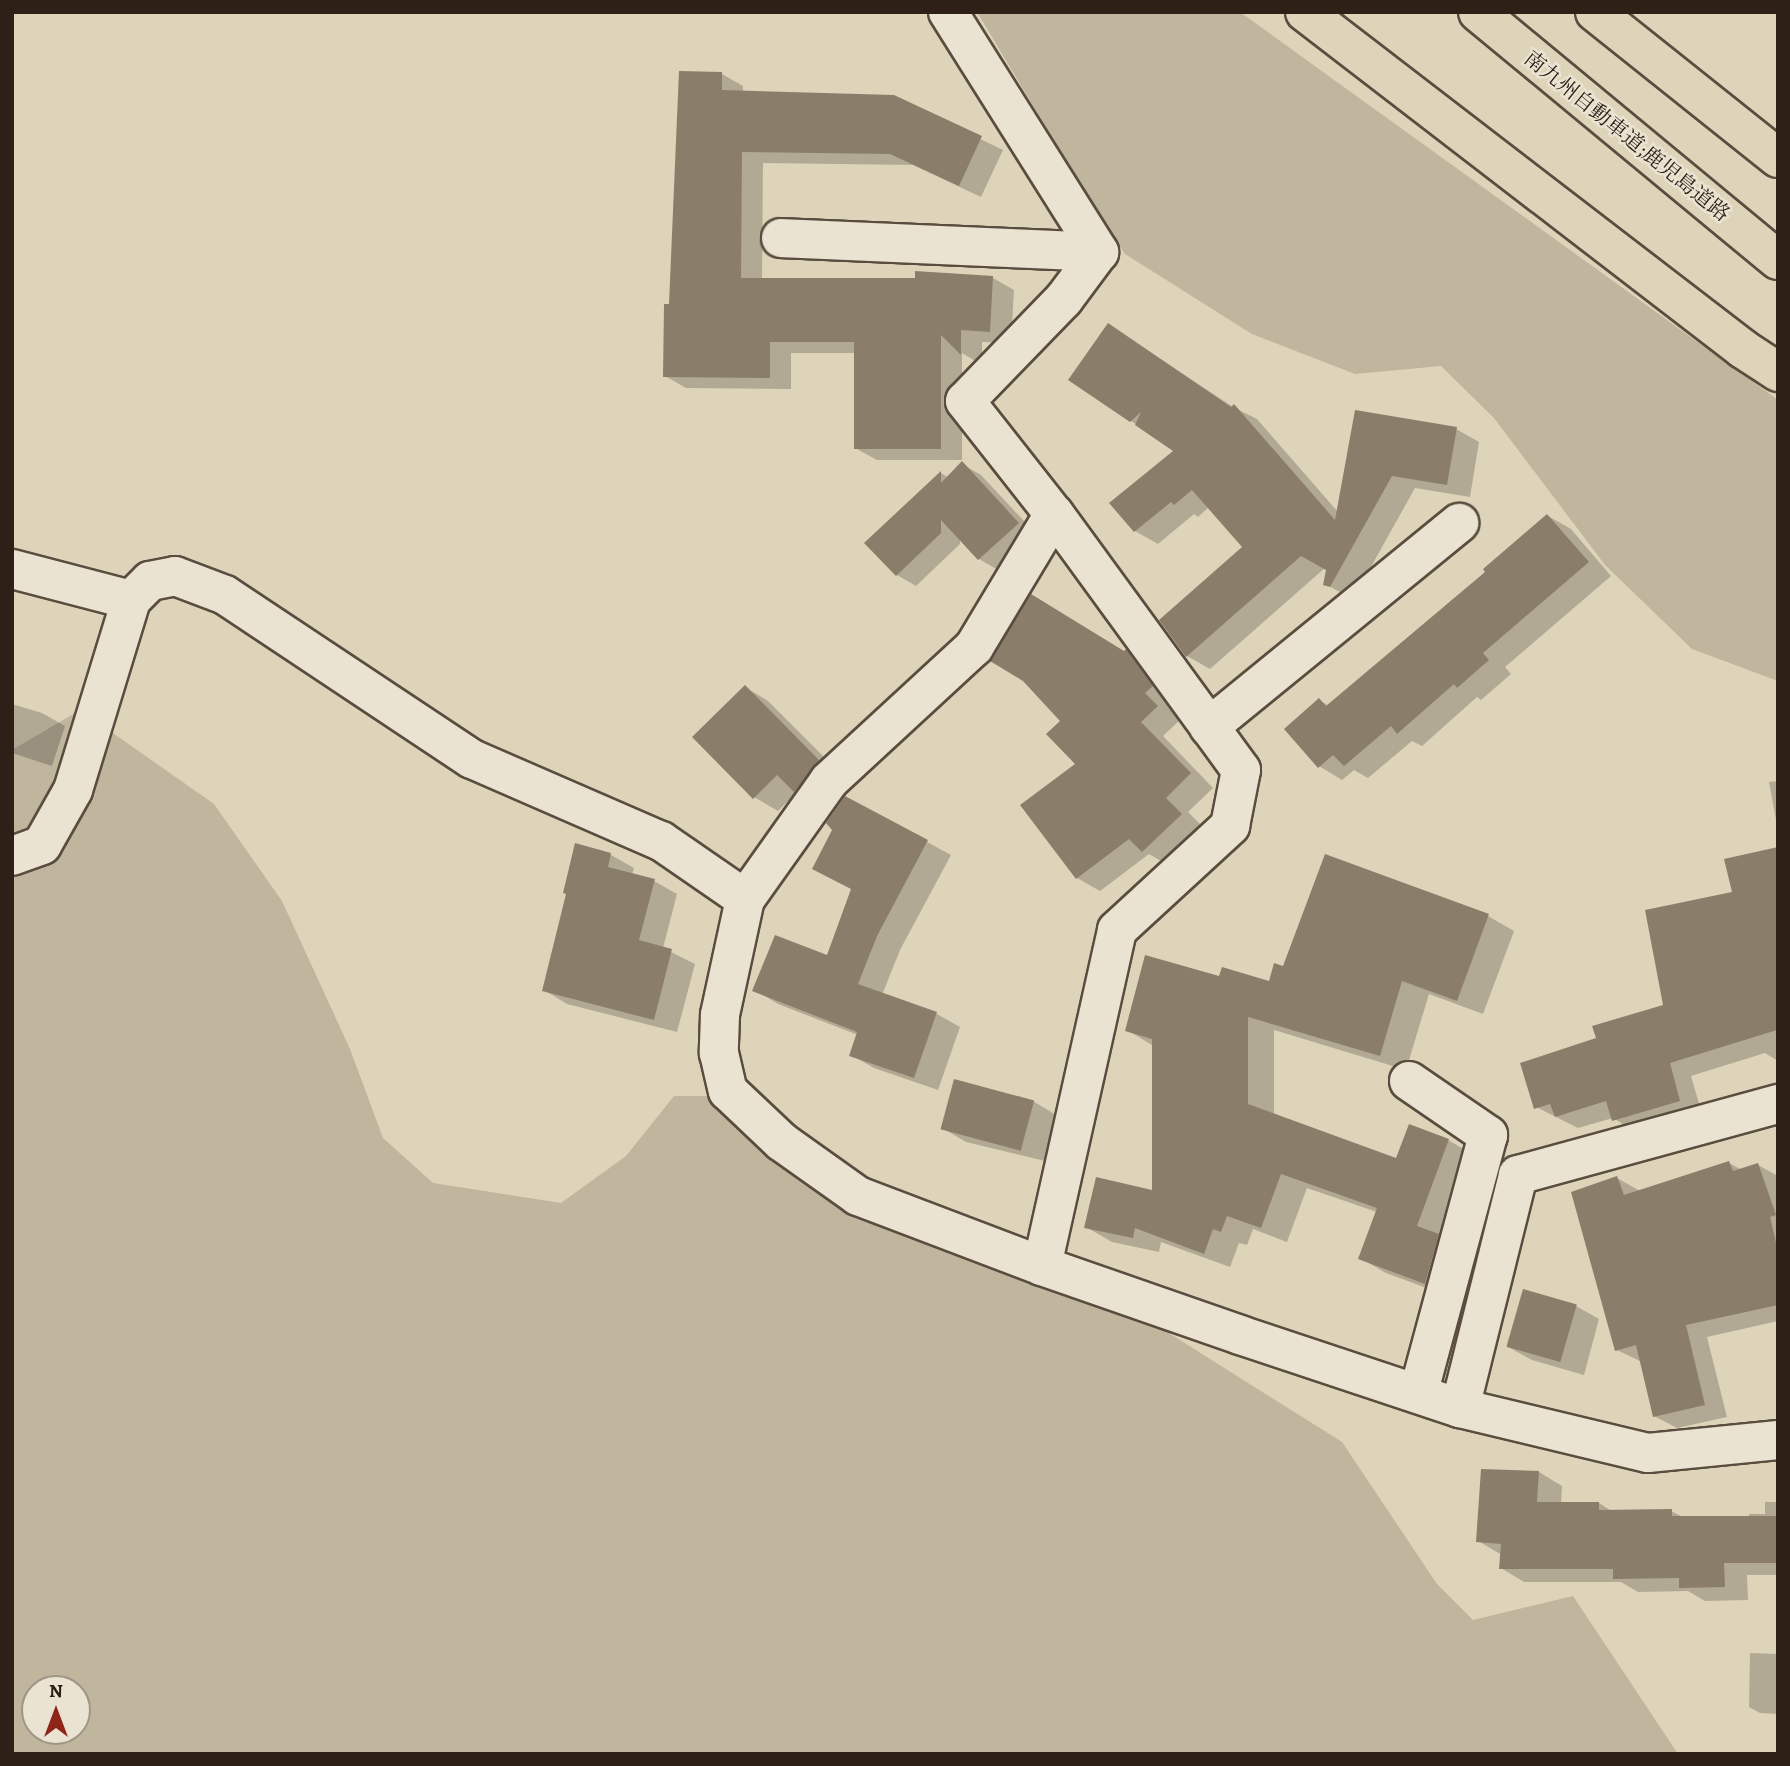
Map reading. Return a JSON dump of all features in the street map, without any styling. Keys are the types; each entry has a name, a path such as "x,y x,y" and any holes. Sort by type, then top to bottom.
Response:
{"highway":[{"path":"1305,12 1743,349 1778,372"},
{"name":"南九州自動車道;鹿児島道路","path":"1478,12 1778,260"},
{"path":"1595,12 1778,158"}],"street":[{"path":"948,12 1099,252"},
{"path":"781,238 1099,252"},
{"path":"1042,1266 1117,930 1230,825 1241,770 1054,514 965,401 1065,299 1099,252"},
{"path":"1054,514 974,647 829,782 746,899 720,1015 719,1053 728,1091 782,1142 858,1196 1042,1266 1460,1408 1648,1453 1778,1440"},
{"path":"1209,727 1459,523"},
{"path":"12,569 131,600"},
{"path":"12,856 42,845 73,790 131,600 150,581 174,576 225,595 472,759 661,841 746,899"},
{"path":"1409,1081 1488,1135 1418,1394"},
{"path":"1460,1408 1518,1175 1778,1104"}],"shaded area":[{"path":"977,12 1240,12 1778,400 1778,681 1692,649 1605,565 1494,418 1441,366 1355,374 1252,334 1125,254 1090,201"},
{"path":"80,710 214,804 282,901 350,1049 383,1138 433,1183 561,1203 626,1156 674,1096 739,1096 855,1203 1075,1274 1342,1442 1437,1584 1473,1620 1573,1596 1678,1754 12,1754 12,750"}],"building":[{"path":"679,71 722,72 722,90 894,95 982,136 959,186 890,154 742,152 741,278 915,278 915,271 993,276 990,332 961,330 961,355 941,335 941,449 854,449 854,342 770,342 770,378 663,377 664,304 669,304"},
{"path":"1108,323 1231,407 1234,404 1335,520 1355,410 1457,427 1447,485 1392,476 1330,587 1323,585 1326,570 1301,556 1186,657 1159,620 1242,547 1192,490 1174,505 1171,502 1134,532 1109,503 1173,451 1135,425 1141,412 1130,422 1068,380"},
{"path":"962,461 1019,523 978,560 941,520 941,533 896,576 864,543 941,471 941,483"},
{"path":"1547,514 1589,562 1483,653 1489,660 1457,688 1454,684 1397,734 1391,726 1344,766 1333,755 1318,768 1284,729 1319,698 1326,706 1485,572 1483,569"},
{"path":"1031,594 1124,651 1126,649 1153,686 1145,693 1158,706 1141,722 1191,773 1166,798 1182,814 1142,852 1129,839 1076,879 1020,805 1075,764 1046,734 1060,721 1023,681 990,661"},
{"path":"745,685 819,760 794,792 777,775 753,799 692,737"},
{"path":"845,796 928,840 877,936 858,984 937,1012 914,1078 849,1056 857,1032 752,991 775,935 827,955 851,889 812,869 832,830 826,823"},
{"path":"575,843 611,853 608,867 655,879 639,940 672,949 654,1020 542,991 566,894 563,893"},
{"path":"1778,847 1777,1030 1670,1063 1680,1101 1612,1121 1606,1101 1555,1117 1550,1104 1534,1109 1520,1063 1596,1038 1592,1026 1663,1005 1645,910 1732,892 1724,859"},
{"path":"1325,854 1489,914 1457,1001 1402,981 1380,1056 1248,1017 1248,1104 1396,1158 1409,1124 1449,1139 1417,1226 1439,1234 1425,1284 1358,1259 1377,1208 1281,1174 1261,1228 1227,1216 1221,1232 1213,1229 1204,1254 1135,1228 1133,1238 1084,1228 1096,1177 1152,1190 1152,1039 1125,1031 1145,955 1219,976 1222,967 1269,981 1274,963 1283,966"},
{"path":"954,1079 1034,1100 1021,1151 941,1129"},
{"path":"1729,1161 1733,1171 1758,1163 1776,1215 1770,1217 1778,1251 1778,1305 1686,1325 1705,1405 1653,1417 1636,1345 1615,1351 1571,1192 1617,1176 1624,1195"},
{"path":"1523,1289 1577,1304 1560,1362 1506,1347"},
{"path":"1481,1469 1539,1471 1537,1502 1599,1502 1599,1510 1672,1509 1672,1516 1778,1516 1778,1563 1724,1563 1725,1587 1679,1588 1679,1578 1613,1579 1613,1569 1499,1569 1501,1544 1476,1542"}]}
